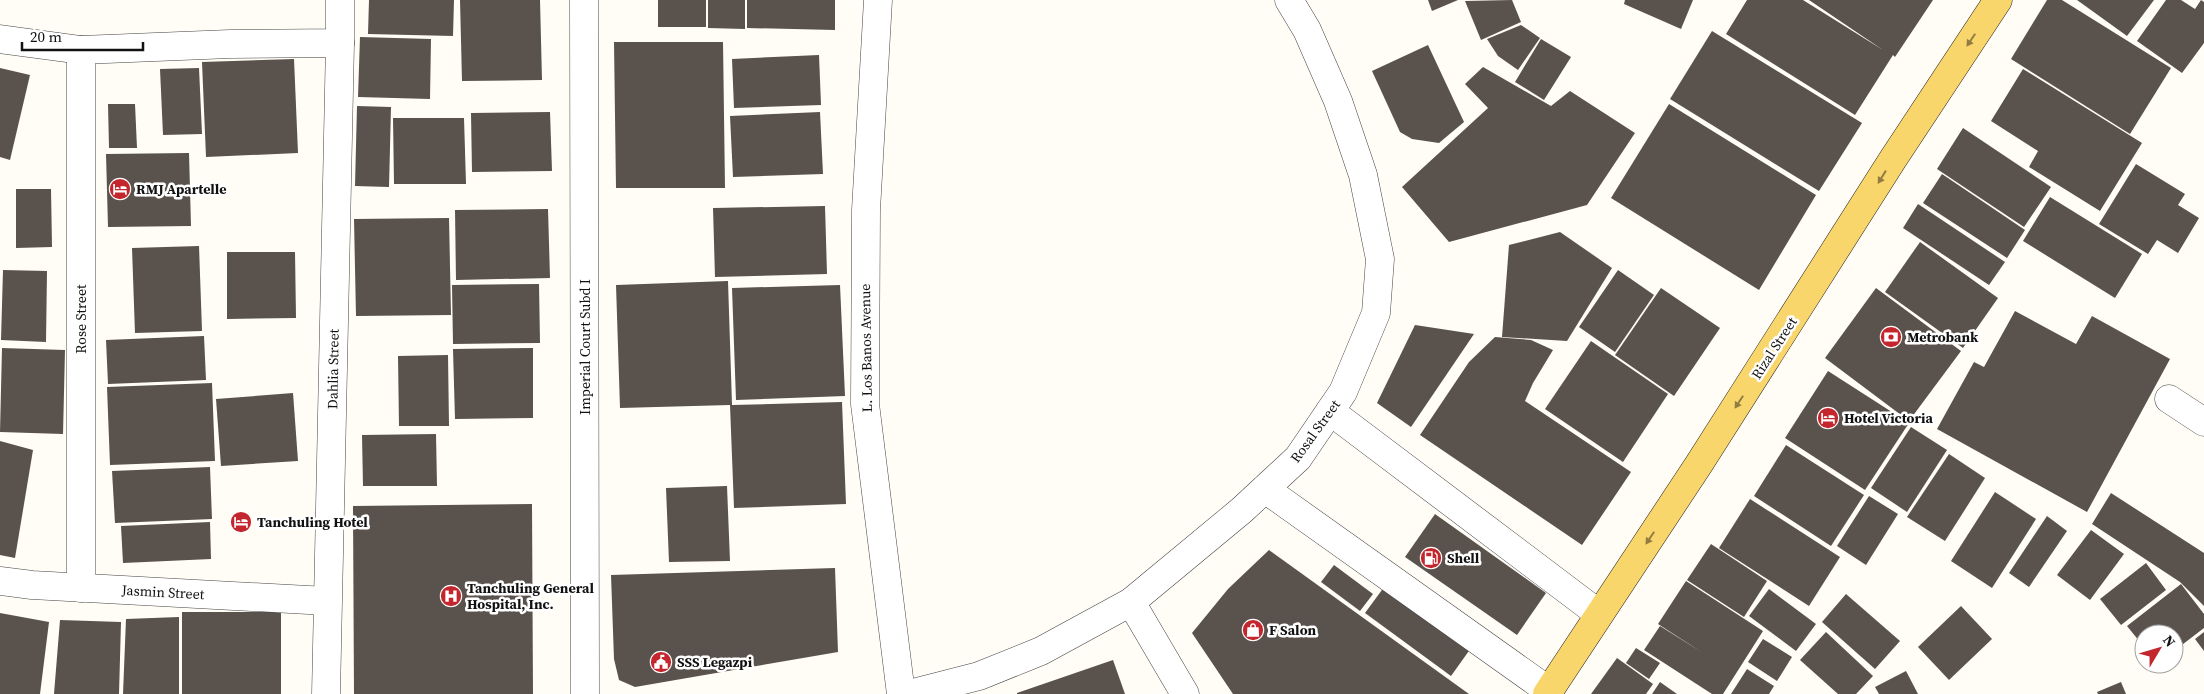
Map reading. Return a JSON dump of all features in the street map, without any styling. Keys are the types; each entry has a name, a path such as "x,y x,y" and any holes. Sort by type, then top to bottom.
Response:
{"main road":[{"name":"Rizal Street","path":"1548,693 1699,464 1893,159 1998,0"}],"street":[{"name":"Dahlia Street","path":"326,694 340,0"},
{"name":"Imperial Court Subd I","path":"584,0 585,694"},
{"name":"L. Los Banos Avenue","path":"878,0 866,210 865,404 901,694"},
{"name":"Rosal Street","path":"909,694 979,676 1041,651 1131,602 1265,489 1298,458 1343,392 1376,312 1380,259 1363,175 1338,101 1307,30 1289,0"},
{"path":"0,39 13,43 81,50 230,44 340,43"},
{"name":"Rose Street","path":"81,50 81,588"},
{"path":"2169,399 2204,422"},
{"path":"1330,411 1599,614"},
{"path":"1265,489 1548,693"},
{"name":"Jasmin Street","path":"0,581 81,588 327,601"},
{"path":"1131,602 1185,694"}],"building":[{"path":"369,0 454,0 453,36 368,34"},
{"path":"460,0 540,0 542,80 462,81"},
{"path":"658,0 706,0 706,27 658,27"},
{"path":"708,0 745,0 745,29 708,28"},
{"path":"747,0 835,0 835,30 747,28"},
{"path":"1428,0 1458,0 1432,11"},
{"path":"1512,0 1521,22 1481,40 1465,1"},
{"path":"1625,0 1693,0 1681,29 1624,4"},
{"path":"1747,0 1803,0 1883,50 1809,0 1933,0 1895,57 1893,55 1855,115 1726,34"},
{"path":"2047,0 2062,0 2171,68 2130,134 2011,59"},
{"path":"2077,0 2154,0 2127,36"},
{"path":"2166,0 2181,0 2195,9 2201,0 2204,2 2204,43 2182,73 2137,41"},
{"path":"1521,25 1540,38 1518,70 1498,56 1487,39"},
{"path":"1712,31 1862,123 1819,191 1670,99"},
{"path":"360,37 431,39 430,99 358,97"},
{"path":"1541,39 1571,57 1544,100 1515,82"},
{"path":"614,42 723,42 725,188 616,188"},
{"path":"1428,45 1464,122 1439,143 1412,139 1400,132 1372,71"},
{"path":"819,55 821,105 734,108 732,59"},
{"path":"294,59 298,153 206,157 202,62"},
{"path":"1483,67 1551,106 1570,91 1635,133 1587,205 1449,242 1402,187 1488,108 1465,84"},
{"path":"0,68 30,75 10,160 0,157"},
{"path":"199,68 202,134 163,135 160,69"},
{"path":"2023,69 2142,143 2100,211 2029,167 2038,151 1991,121"},
{"path":"108,104 135,104 137,148 109,148"},
{"path":"1669,104 1816,195 1759,290 1611,198"},
{"path":"357,106 391,107 389,187 355,186"},
{"path":"550,112 552,171 472,172 471,113"},
{"path":"820,112 823,174 733,177 730,116"},
{"path":"393,118 464,118 466,184 394,184"},
{"path":"1963,128 2051,187 2024,227 1937,169"},
{"path":"189,153 191,226 108,227 106,154"},
{"path":"2136,164 2185,194 2178,205 2199,218 2178,253 2157,240 2148,254 2099,224"},
{"path":"1942,174 2025,230 2007,258 1923,203"},
{"path":"16,189 51,189 52,247 16,248"},
{"path":"2050,197 2142,254 2115,298 2023,241"},
{"path":"1918,204 2005,262 1989,285 1903,228"},
{"path":"825,206 827,274 715,277 713,208"},
{"path":"548,209 550,278 456,280 455,210"},
{"path":"449,218 451,315 356,316 354,219"},
{"path":"1560,232 1612,268 1567,341 1502,337 1509,245"},
{"path":"1920,242 1998,298 1963,348 1885,292"},
{"path":"199,246 202,331 135,333 132,248"},
{"path":"227,252 295,252 296,318 227,319"},
{"path":"3,270 47,271 46,342 1,340"},
{"path":"1618,270 1654,295 1615,352 1579,327"},
{"path":"728,281 732,405 842,402 846,504 734,508 730,405 620,408 616,285"},
{"path":"539,284 540,343 453,344 452,285"},
{"path":"840,285 845,396 736,400 732,288"},
{"path":"1661,288 1720,328 1674,396 1615,355"},
{"path":"1876,288 1961,351 1909,421 1825,358"},
{"path":"2015,311 2076,344 2092,316 2170,359 2087,512 1937,429 1974,362 1984,367"},
{"path":"1415,325 1474,334 1411,427 1377,403"},
{"path":"204,336 206,380 108,384 106,340"},
{"path":"1495,337 1531,340 1553,350 1533,383 1525,401 1631,472 1582,545 1420,435 1469,362"},
{"path":"1591,341 1668,394 1623,462 1545,409"},
{"path":"2,348 65,350 63,434 0,432"},
{"path":"533,348 533,418 455,419 453,349"},
{"path":"448,355 449,426 399,426 398,356"},
{"path":"1828,371 1909,423 1865,490 1785,438"},
{"path":"212,383 215,461 110,465 107,387"},
{"path":"293,393 298,461 221,466 216,399"},
{"path":"1911,427 1947,450 1907,512 1871,488"},
{"path":"436,434 437,486 363,486 362,435"},
{"path":"0,441 33,450 15,558 0,555"},
{"path":"1786,445 1864,495 1831,546 1754,496"},
{"path":"1949,454 1985,478 1945,541 1907,517"},
{"path":"210,467 212,519 115,523 112,471"},
{"path":"727,486 730,561 669,562 666,488"},
{"path":"1995,492 2036,519 1992,588 1951,561"},
{"path":"2111,493 2204,553 2204,606 2180,582 2092,524"},
{"path":"1869,496 1898,514 1866,565 1837,546"},
{"path":"1750,499 1840,557 1809,606 1719,548"},
{"name":"Tanchuling General Hospital, Inc.","path":"532,504 533,694 354,694 353,506"},
{"path":"1435,514 1546,593 1517,635 1405,557"},
{"path":"2047,516 2067,531 2029,587 2009,573"},
{"path":"210,522 211,559 123,563 121,526"},
{"path":"2091,530 2124,554 2090,600 2057,575"},
{"path":"1711,544 1767,581 1744,617 1687,580"},
{"path":"1269,550 1469,694 1233,694 1192,633 1228,589"},
{"path":"2146,563 2166,590 2121,625 2100,599"},
{"path":"1334,565 1373,594 1360,611 1321,582"},
{"path":"835,568 838,652 635,687 619,680 614,659 611,575"},
{"path":"1390,579 1476,641 1451,676 1365,613"},
{"path":"1686,581 1763,631 1723,694 1712,694 1644,650 1660,626 1703,653 1658,624"},
{"path":"2181,584 2204,614 2204,628 2184,643 2184,624 2134,624 2134,635 2127,626"},
{"path":"1769,589 1816,624 1796,651 1749,616"},
{"path":"1846,594 1900,641 1875,669 1822,622"},
{"path":"1961,606 1992,639 1949,680 1918,647"},
{"path":"182,612 281,612 281,694 182,694"},
{"path":"0,613 49,622 40,694 0,694"},
{"path":"179,617 179,694 123,694 126,619"},
{"path":"60,620 121,622 119,694 54,694"},
{"path":"1826,632 1873,676 1856,694 1838,694 1800,660"},
{"path":"2204,632 2204,651 2195,639"},
{"path":"1763,639 1792,657 1777,681 1748,662"},
{"path":"1636,648 1660,663 1649,679 1626,663"},
{"path":"1617,658 1653,684 1646,694 1591,694"},
{"path":"1113,660 1125,694 1017,694 1017,693"},
{"path":"1747,669 1774,686 1769,694 1731,694"},
{"path":"1906,671 1918,694 1879,694 1875,687"},
{"path":"1660,682 1677,694 1652,694"},
{"path":"2121,682 2126,694 2098,694 2097,692"}],"place":[{"name":"RMJ Apartelle","path":"120,189"},
{"name":"Metrobank","path":"1891,337"},
{"name":"Hotel Victoria","path":"1828,418"},
{"name":"Tanchuling Hotel","path":"241,522"},
{"name":"Shell","path":"1431,558"},
{"name":"Tanchuling General Hospital, Inc.","path":"451,596"},
{"name":"F Salon","path":"1253,630"},
{"name":"SSS Legazpi","path":"661,662"}]}
